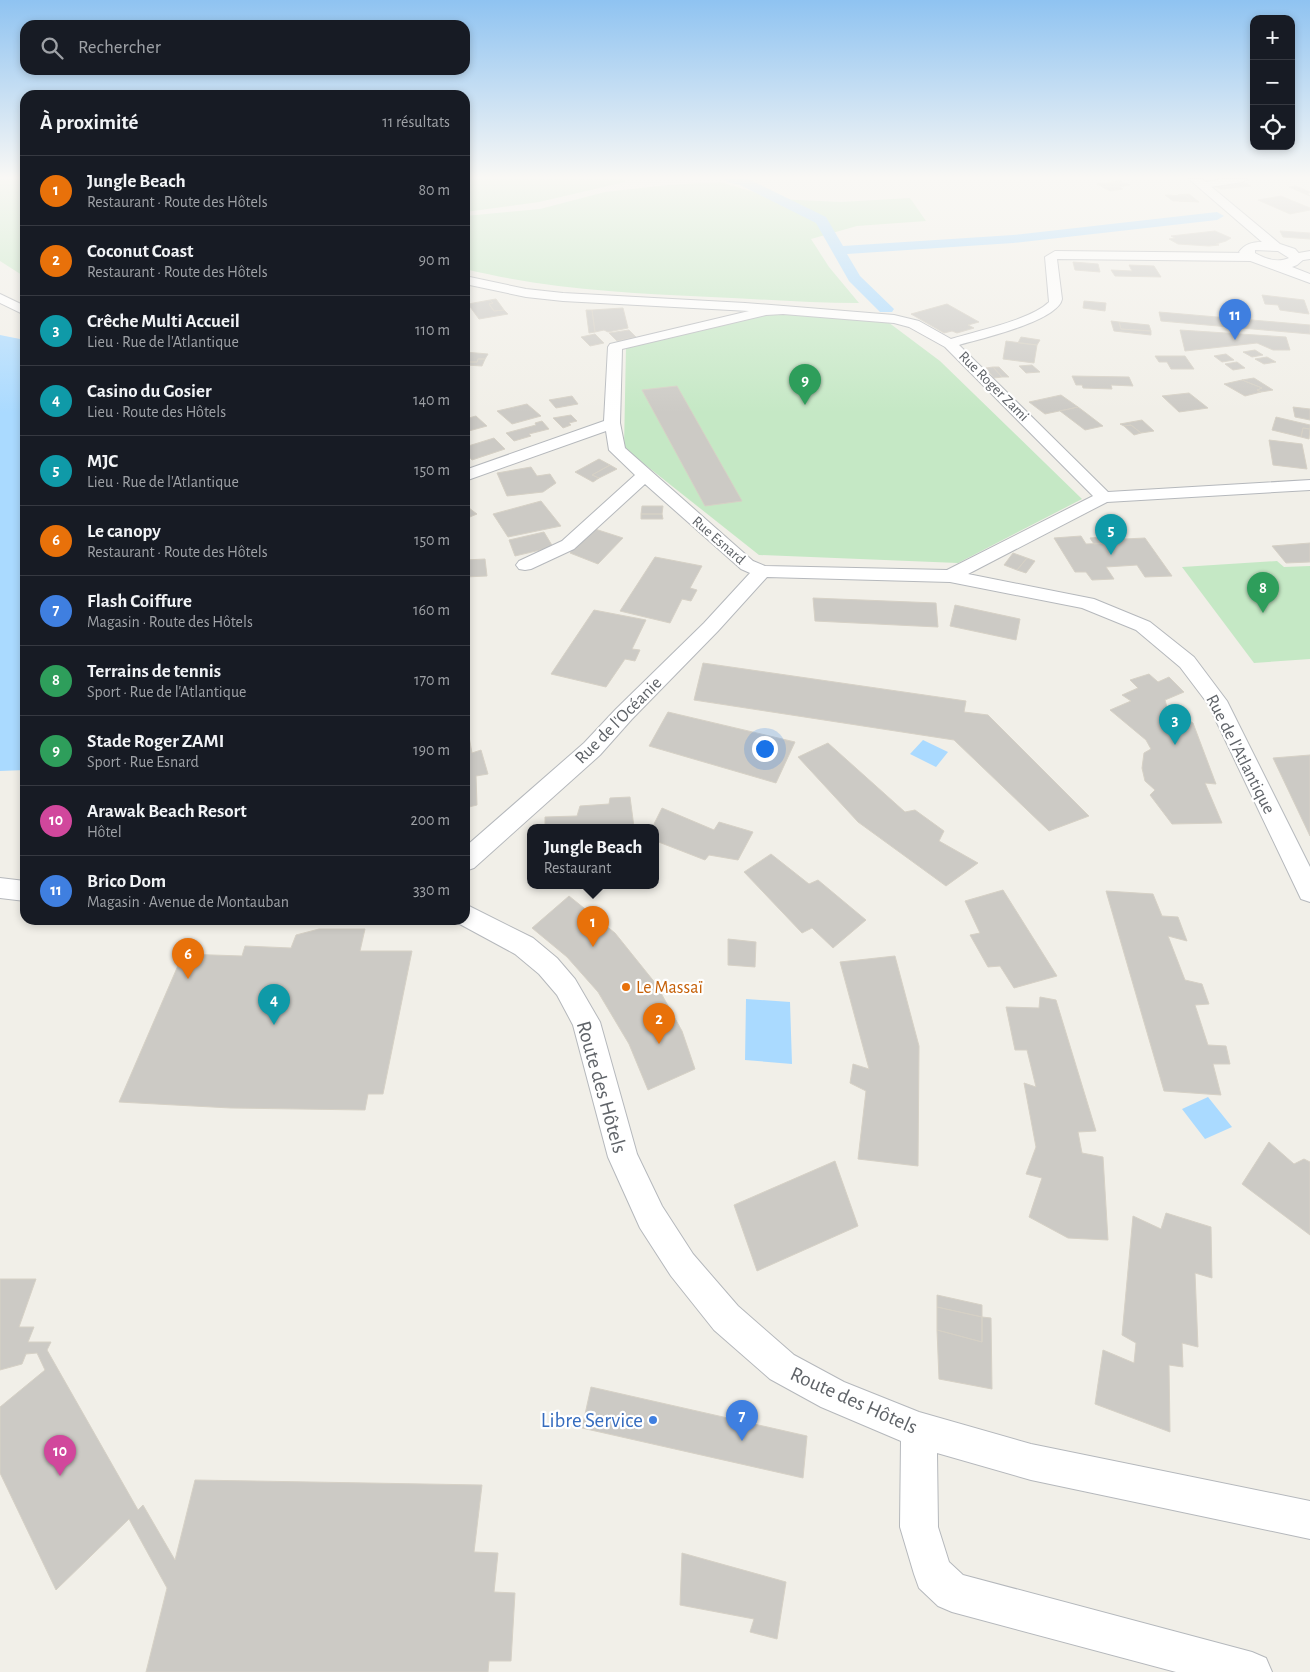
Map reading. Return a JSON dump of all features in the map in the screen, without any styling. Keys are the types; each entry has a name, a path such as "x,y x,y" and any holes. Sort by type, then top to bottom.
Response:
{"main road":[{"path":"1257,257 1310,279"},
{"path":"1268,263 1300,258 1310,279"}],"street":[{"name":"Rue Roger Zami","path":"1051,257 1056,301 1052,308 1032,317 950,344 1104,497"},
{"path":"470,281 526,293 563,297 784,310 894,319 914,324 950,344"},
{"path":"0,298 20,308"},
{"name":"Rue Esnard","path":"784,310 766,311 614,347 612,423 617,450 646,474 739,560 762,571 950,576 1104,497"},
{"path":"470,474 612,423"},
{"path":"524,565 552,554 568,545 646,474"},
{"path":"1104,497 1310,485"},
{"name":"Rue de l'Océanie","path":"470,857 592,749 624,714 711,627 762,571"},
{"name":"Rue de l'Atlantique","path":"950,576 1087,603 1143,626 1162,640 1187,662 1217,701 1310,892"},
{"path":"0,888 20,890"},
{"name":"Route des Hôtels","path":"470,918 524,946 548,966 566,987 586,1022 622,1158 651,1217 682,1265 726,1318 782,1367 834,1395 919,1430 1032,1462 1310,1520"},
{"path":"919,1430 920,1527 932,1574 952,1592 1252,1672"}],"green space":[{"path":"0,257 20,257 20,274 0,261"},
{"path":"470,257 823,257 859,303 803,302 618,292 557,286 470,270"},
{"path":"768,312 888,322 940,361 1082,499 958,563 759,555 624,448 626,346"},
{"path":"1277,561 1284,567 1310,566 1310,659 1254,663 1182,567"}],"water":[{"path":"0,335 20,339 20,770 0,771"},
{"path":"923,740 948,752 936,767 910,754"},
{"path":"746,999 790,1002 792,1064 745,1060"},
{"path":"1208,1097 1232,1127 1205,1139 1182,1109"}],"building":[{"path":"1073,262 1098,264 1100,272 1075,270"},
{"path":"1129,265 1154,266 1161,277 1115,276 1111,270 1132,271"},
{"path":"1262,295 1304,300 1309,314 1280,310 1278,305 1265,304"},
{"path":"496,299 504,310 494,311 489,304 493,303 490,300"},
{"path":"490,300 493,303 489,304 494,311 504,310 508,314 479,319 470,307 470,304"},
{"path":"1084,301 1106,303 1105,311 1083,308"},
{"path":"947,304 979,322 968,325 974,328 957,333 952,331 944,333 911,314"},
{"path":"623,308 628,328 608,332 604,330 595,332 592,310"},
{"path":"586,310 592,310 595,332 589,333"},
{"path":"1159,312 1310,325 1310,334 1161,321"},
{"path":"1111,321 1119,322 1121,329 1151,331 1151,335 1114,331"},
{"path":"1119,322 1149,325 1151,331 1121,329"},
{"path":"629,330 636,337 617,341 609,333"},
{"path":"1180,330 1286,337 1290,350 1273,350 1257,343 1185,351"},
{"path":"595,334 604,343 590,346 581,337"},
{"path":"1021,337 1040,340 1037,345 1018,343"},
{"path":"1006,341 1037,345 1034,363 1003,359"},
{"path":"1255,350 1263,355 1252,357 1243,352"},
{"path":"470,352 488,354 485,359 478,359 477,362 470,362"},
{"path":"1226,354 1234,360 1222,362 1214,356"},
{"path":"1155,356 1185,356 1194,369 1171,369 1167,362 1159,362"},
{"path":"1267,357 1276,362 1264,364 1255,359"},
{"path":"478,359 485,359 482,366 470,365 470,362 477,362"},
{"path":"1237,362 1245,368 1233,370 1225,364"},
{"path":"1032,365 1040,372 1026,373 1019,366"},
{"path":"993,367 999,367 1009,377 1002,377"},
{"path":"993,367 1002,377 994,378 986,368"},
{"path":"1072,376 1129,377 1133,386 1111,385 1112,389 1083,388 1082,385 1076,385"},
{"path":"1254,378 1273,390 1261,392 1257,390 1262,388 1242,380"},
{"path":"1242,380 1262,388 1257,390 1261,392 1245,396 1224,384"},
{"path":"677,386 742,501 705,506 642,390"},
{"path":"1189,393 1208,408 1179,412 1162,396"},
{"path":"1061,395 1078,407 1045,414 1029,402"},
{"path":"572,396 578,404 556,408 549,400"},
{"path":"527,404 541,416 512,424 497,411"},
{"path":"1078,407 1103,426 1085,430 1060,411"},
{"path":"1293,407 1310,409 1310,420 1295,417"},
{"path":"571,415 577,421 569,423 571,425 563,428 553,418"},
{"path":"476,416 487,426 470,431 470,418"},
{"path":"1276,417 1310,425 1310,429 1303,428 1301,437 1272,430"},
{"path":"1142,420 1154,431 1141,433 1131,425 1124,426 1120,424"},
{"path":"542,421 549,429 529,434 531,436 514,441 506,433 536,425 535,423"},
{"path":"1131,425 1141,433 1134,435 1124,426"},
{"path":"1303,428 1310,429 1309,439 1301,437"},
{"path":"494,438 505,449 472,460 470,458 470,445"},
{"path":"1269,440 1302,444 1307,469 1273,465"},
{"path":"599,459 610,465 592,475 599,478 593,482 575,472"},
{"path":"610,465 617,469 599,478 592,475"},
{"path":"531,467 537,476 550,474 556,483 543,492 507,496 497,473"},
{"path":"541,501 561,526 508,537 493,514"},
{"path":"642,506 663,506 662,514 641,514"},
{"path":"470,509 477,514 470,517"},
{"path":"641,514 662,514 663,519 641,519"},
{"path":"595,529 623,538 598,564 570,553"},
{"path":"544,532 553,547 515,556 509,540"},
{"path":"1081,536 1086,544 1106,543 1104,540 1145,538 1172,576 1145,577 1137,565 1106,567 1114,579 1092,580 1086,572 1075,572 1054,538"},
{"path":"1101,537 1106,543 1094,544 1090,538"},
{"path":"1310,543 1310,562 1286,563 1272,546"},
{"path":"1013,553 1027,558 1017,570 1004,565"},
{"path":"655,557 702,566 690,588 697,590 691,601 682,599 670,623 620,611"},
{"path":"1027,558 1035,561 1026,573 1017,570"},
{"path":"485,559 487,576 470,577 470,560"},
{"path":"813,598 936,603 938,627 815,621"},
{"path":"955,605 1020,619 1016,640 950,626"},
{"path":"594,610 646,620 632,649 640,650 635,661 625,659 606,687 551,674"},
{"path":"703,663 966,701 964,712 988,715 1089,816 1049,831 954,740 694,700"},
{"path":"1149,674 1158,682 1169,677 1184,692 1165,700 1167,707 1193,723 1216,784 1205,783 1222,823 1172,824 1150,795 1155,790 1145,781 1142,768 1144,753 1151,749 1146,740 1110,710 1131,701 1122,695 1138,688 1130,680"},
{"path":"668,712 795,742 776,783 649,746"},
{"path":"470,742 472,753 481,750 488,774 476,776 477,805 470,807"},
{"path":"828,743 905,812 915,810 944,831 939,841 978,863 946,886 858,822 798,757"},
{"path":"1310,755 1310,836 1273,758"},
{"path":"630,797 634,824 545,824 545,817 577,816 580,806 609,804 610,798"},
{"path":"662,808 714,830 719,822 753,832 738,860 709,855 705,860 659,842 659,824 654,824"},
{"path":"771,854 809,884 818,880 866,920 833,948 812,928 802,933 744,872"},
{"path":"1003,890 1057,976 1014,988 1000,966 988,967 970,935 980,933 965,901"},
{"path":"1106,891 1153,894 1162,916 1178,917 1187,941 1168,936 1185,980 1202,984 1209,1004 1195,1005 1208,1045 1226,1046 1230,1064 1213,1064 1221,1095 1164,1091"},
{"path":"569,896 615,933 656,984 682,1031 695,1069 648,1090 629,1044 598,992 567,957 532,928"},
{"path":"319,929 365,929 360,951 412,951 383,1094 368,1094 365,1110 231,1108 119,1102 183,954 242,956 245,946 291,948 296,935"},
{"path":"728,939 756,942 755,967 728,965"},
{"path":"895,956 919,1046 918,1166 858,1159 866,1091 850,1083 853,1064 869,1069 840,962"},
{"path":"1040,997 1056,1000 1096,1131 1078,1132 1082,1153 1103,1157 1108,1240 1068,1238 1029,1217 1042,1178 1026,1174 1036,1147 1024,1083 1036,1087 1027,1050 1015,1050 1006,1007 1039,1008"},
{"path":"1269,1142 1294,1164 1304,1159 1310,1162 1310,1235 1242,1184"},
{"path":"835,1161 858,1226 757,1271 734,1205"},
{"path":"1166,1213 1211,1227 1212,1278 1195,1273 1198,1347 1182,1343 1183,1367 1169,1365 1170,1432 1095,1404 1103,1350 1134,1363 1136,1343 1122,1335 1133,1216 1161,1229"},
{"path":"0,1279 36,1279 19,1327 34,1327 28,1342 51,1342 47,1350 138,1510 143,1505 175,1560 195,1480 482,1485 474,1552 498,1553 494,1592 515,1593 511,1661 489,1661 488,1672 146,1672 167,1588 129,1519 56,1590 0,1473 0,1407 45,1370 37,1353 26,1354 22,1364 0,1370"},
{"path":"937,1295 982,1305 982,1317 937,1307"},
{"path":"937,1307 982,1317 982,1342 937,1330"},
{"path":"982,1317 991,1318 992,1389 939,1379 937,1330 982,1342"},
{"path":"591,1387 807,1436 803,1478 582,1428"},
{"path":"682,1553 786,1582 777,1639 750,1632 754,1619 680,1605"}],"waterway":[{"path":"842,257 854,278 886,309"}],"place":[{"name":"Brico Dom","path":"1235,340"},
{"name":"Stade Roger ZAMI","path":"805,405"},
{"name":"MJC","path":"1111,555"},
{"name":"Terrains de tennis","path":"1263,613"},
{"name":"Crêche Multi Accueil","path":"1175,745"},
{"name":"Jungle Beach","path":"593,947"},
{"name":"Le canopy","path":"188,979"},
{"name":"Le Massaï","path":"626,987"},
{"name":"Casino du Gosier","path":"274,1025"},
{"name":"Coconut Coast","path":"659,1044"},
{"name":"Libre Service","path":"653,1420"},
{"name":"Flash Coiffure","path":"742,1441"},
{"name":"Arawak Beach Resort","path":"60,1476"}]}
